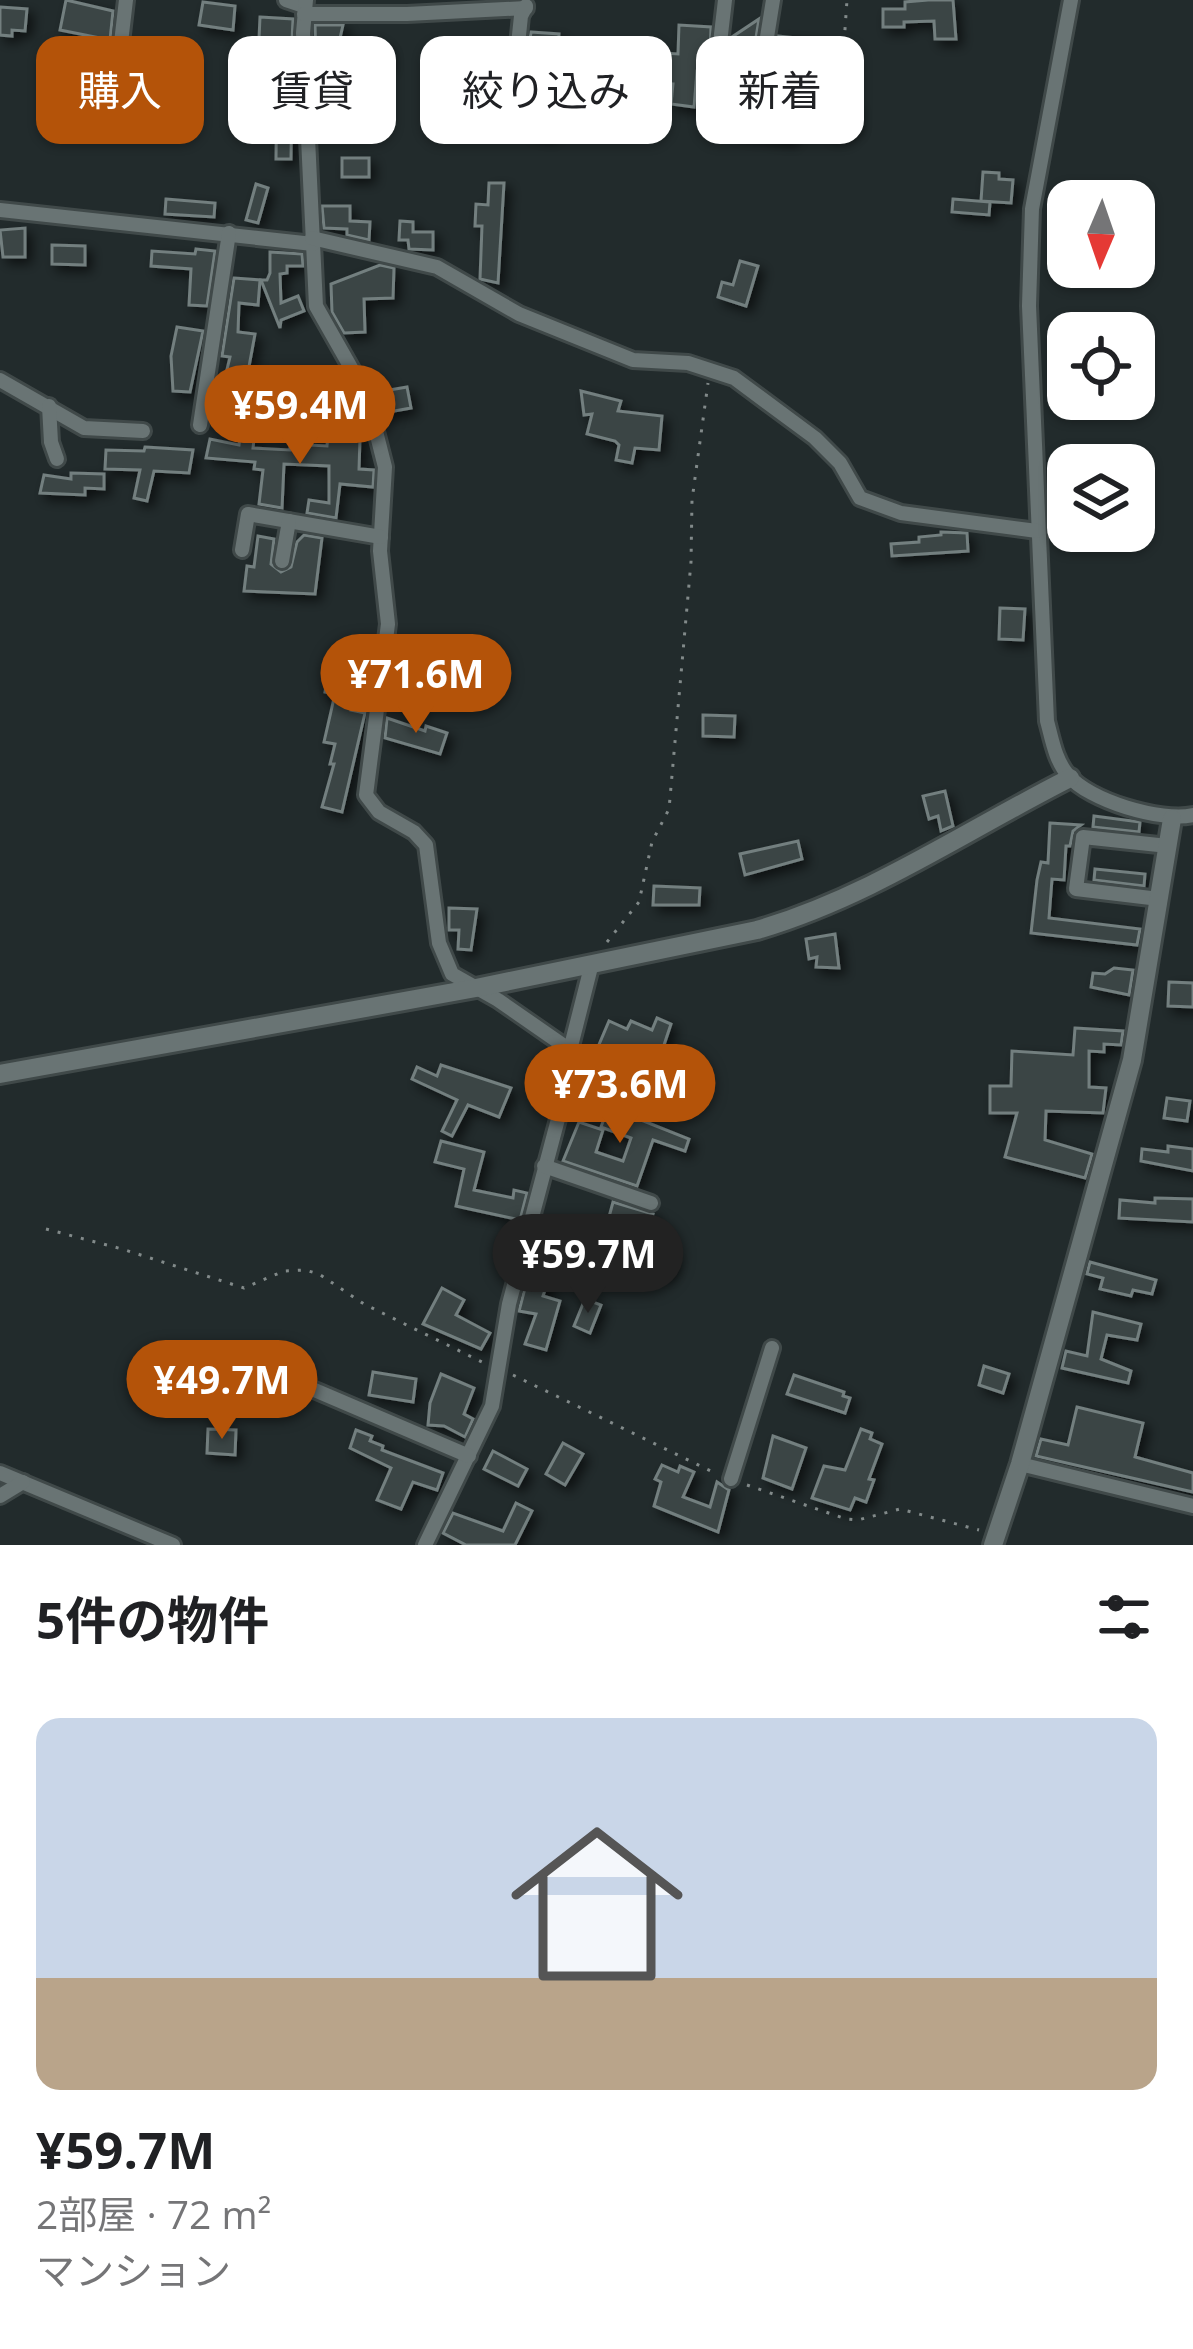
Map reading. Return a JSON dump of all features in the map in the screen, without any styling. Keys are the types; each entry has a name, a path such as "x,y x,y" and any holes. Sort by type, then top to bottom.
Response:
{"street":[{"path":"122,36 126,0"},
{"path":"286,0 305,7 406,14 526,4 519,36"},
{"path":"721,36 725,0"},
{"path":"768,36 773,0"},
{"path":"1071,0 1032,209 1029,306 1047,721 1059,762 1070,778 1090,792 1172,819 1193,815"},
{"path":"305,7 316,306 362,383 385,467 381,537 388,624 366,795 379,812 427,845 445,961 452,974 570,1055 626,1082"},
{"path":"0,210 312,241 437,267 519,314 633,360 688,363 734,378 815,438 839,463 860,498 901,513 1037,531"},
{"path":"200,425 229,233"},
{"path":"0,380 84,428 143,431"},
{"path":"49,406 57,458"},
{"path":"292,422 372,412"},
{"path":"242,550 248,514 381,537"},
{"path":"282,561 289,521"},
{"path":"0,1074 476,988 757,930 871,888 1070,778"},
{"path":"992,1539 1020,1465 1132,1060 1172,819"},
{"path":"1159,899 1076,889 1083,837 1168,846"},
{"path":"425,1545 492,1406 509,1304 565,1096 570,1055 598,962"},
{"path":"544,1166 651,1203"},
{"path":"731,1479 772,1348"},
{"path":"270,1371 469,1456"},
{"path":"1020,1465 1193,1506"},
{"path":"0,1473 145,1539 173,1545"},
{"path":"0,1496 22,1482"}],"path":[{"path":"845,36 847,0"},
{"path":"598,962 609,938 639,902 652,842 669,809 692,562 692,500 711,370"},
{"path":"46,1229 244,1288 284,1271 320,1274 364,1304 731,1479 846,1519 900,1509 992,1539"}],"building":[{"path":"66,0 113,11 110,36 60,30"},
{"path":"953,0 956,39 935,39 934,21 883,27 883,9 905,9 905,2"},
{"path":"203,2 235,6 233,30 199,25"},
{"path":"0,7 27,9 25,31 0,35"},
{"path":"260,17 293,19 292,36 259,36"},
{"path":"759,19 756,36 734,36"},
{"path":"315,25 343,25 340,36 315,36"},
{"path":"679,25 711,27 711,36 696,36 694,107 672,104 672,54 678,54"},
{"path":"276,144 291,144 291,159 276,159"},
{"path":"342,158 369,158 369,177 342,177"},
{"path":"983,172 1013,180 1011,203 981,201"},
{"path":"489,183 504,183 498,283 480,279 482,226 475,226 476,204 488,205"},
{"path":"256,184 268,188 258,223 246,220"},
{"path":"166,199 215,203 214,217 165,214"},
{"path":"953,199 990,202 989,215 952,212"},
{"path":"322,206 350,206 350,221 370,222 369,240 347,235 347,229 324,228"},
{"path":"400,221 413,222 413,232 433,232 433,250 409,249 408,240 399,240"},
{"path":"25,228 25,257 3,257 0,230"},
{"path":"52,245 85,246 85,265 52,264"},
{"path":"196,249 215,251 207,306 189,305 191,269 151,266 152,251 195,254"},
{"path":"270,252 302,254 303,266 287,266 287,273 280,274 281,303 298,296 304,311 281,320 280,328 261,280 267,280 270,273"},
{"path":"740,261 758,266 746,306 718,297 722,282 733,285"},
{"path":"380,265 394,268 393,298 364,299 365,332 344,333 332,312 331,284"},
{"path":"234,278 260,280 258,305 239,303 238,332 255,334 243,399 221,394 230,357 222,356"},
{"path":"177,327 203,331 190,392 173,391 171,356"},
{"path":"339,369 350,390 319,403 309,381"},
{"path":"407,387 411,408 383,413 378,392"},
{"path":"581,391 621,401 618,411 662,416 659,450 635,448 632,463 616,460 619,445 615,441 587,434 592,414 584,415"},
{"path":"328,436 360,438 359,469 374,470 373,487 340,484 336,518 307,513 309,500 329,503 329,466 284,464 282,508 259,504 263,470 254,469 255,462 206,458 210,439 239,445 240,438 254,439 253,448 290,450 290,444 327,446"},
{"path":"145,447 193,450 189,473 154,471 147,501 134,498 140,470 105,469 106,450 144,451"},
{"path":"71,473 104,474 104,489 85,488 85,495 40,493 44,475 71,479"},
{"path":"967,533 968,551 892,556 891,544 919,542 919,537"},
{"path":"304,535 322,538 315,594 244,591 247,566 254,567 258,536 274,539 271,564 281,572 291,567 297,542"},
{"path":"1000,608 1025,609 1023,640 999,639"},
{"path":"328,674 357,680 351,710 365,713 342,812 322,807 335,744 324,742 335,694 325,692"},
{"path":"703,715 735,716 734,737 703,736"},
{"path":"387,718 447,733 440,754 385,738"},
{"path":"945,791 953,826 941,831 938,816 929,819 923,796"},
{"path":"1094,816 1140,822 1139,832 1093,827"},
{"path":"1050,823 1081,825 1066,846 1064,880 1052,879 1049,918 1140,929 1137,945 1031,933 1041,862 1048,863"},
{"path":"798,841 802,859 745,875 740,854"},
{"path":"1095,869 1145,874 1144,886 1094,880"},
{"path":"654,886 700,888 699,905 653,905"},
{"path":"449,908 477,909 471,950 458,949 459,930 449,930"},
{"path":"835,934 839,968 816,967 817,957 809,959 806,939"},
{"path":"1114,968 1133,970 1129,995 1091,987 1093,973 1105,974"},
{"path":"1169,982 1193,983 1193,1007 1168,1006"},
{"path":"657,1018 671,1024 663,1048 674,1053 669,1066 659,1062 647,1086 615,1065 619,1056 598,1047 609,1021 627,1029 631,1021 652,1030"},
{"path":"1075,1028 1123,1031 1121,1045 1104,1044 1104,1052 1089,1051 1089,1087 1106,1088 1103,1113 1046,1111 1045,1140 1092,1154 1085,1178 1005,1157 1017,1113 990,1113 990,1086 1011,1086 1012,1051 1073,1055"},
{"path":"441,1065 511,1088 499,1117 468,1105 452,1136 442,1131 457,1100 412,1079 417,1067 437,1076"},
{"path":"1167,1098 1190,1101 1187,1121 1164,1118"},
{"path":"621,1105 633,1109 631,1116 689,1139 685,1151 653,1140 637,1186 563,1161 579,1122 603,1130 596,1152 623,1161 631,1138 601,1127 608,1108 618,1112"},
{"path":"441,1141 484,1152 474,1190 513,1198 514,1190 527,1193 520,1220 456,1206 464,1169 435,1162"},
{"path":"1168,1146 1193,1149 1193,1171 1141,1161 1142,1149 1168,1152"},
{"path":"1155,1198 1193,1199 1193,1222 1119,1218 1120,1200 1155,1203"},
{"path":"613,1202 653,1214 649,1225 656,1227 649,1249 672,1256 667,1273 640,1265 641,1258 601,1247"},
{"path":"1090,1262 1156,1280 1152,1294 1133,1290 1131,1296 1100,1289 1103,1278 1087,1274"},
{"path":"530,1269 550,1275 543,1296 560,1301 546,1350 525,1344 536,1314 519,1311"},
{"path":"442,1288 464,1300 456,1315 490,1333 481,1349 423,1324"},
{"path":"585,1299 601,1305 590,1333 574,1326"},
{"path":"1093,1312 1141,1324 1137,1340 1107,1335 1101,1359 1131,1371 1128,1383 1062,1368 1066,1351 1087,1356"},
{"path":"984,1366 1009,1374 1003,1393 979,1385"},
{"path":"373,1372 416,1379 413,1402 369,1395"},
{"path":"441,1374 474,1388 464,1414 473,1419 465,1437 444,1426 428,1425"},
{"path":"794,1375 844,1392 850,1398 845,1413 787,1394"},
{"path":"1077,1407 1143,1423 1135,1457 1193,1473 1193,1492 1036,1456 1041,1439 1068,1445"},
{"path":"208,1429 236,1430 235,1455 207,1453"},
{"path":"861,1429 882,1444 866,1502 855,1498 850,1510 812,1498 824,1466 845,1470"},
{"path":"356,1430 372,1436 370,1441 383,1446 382,1450 443,1473 437,1490 413,1482 401,1509 377,1500 391,1468 350,1448"},
{"path":"773,1436 806,1448 792,1489 763,1478"},
{"path":"563,1443 583,1454 565,1485 546,1474"},
{"path":"493,1451 527,1469 518,1486 484,1469"},
{"path":"662,1465 694,1472 683,1497 710,1507 717,1482 729,1490 718,1532 654,1506 661,1482 655,1479"},
{"path":"516,1503 532,1511 515,1545 466,1545 443,1533 453,1513 503,1531"}]}
